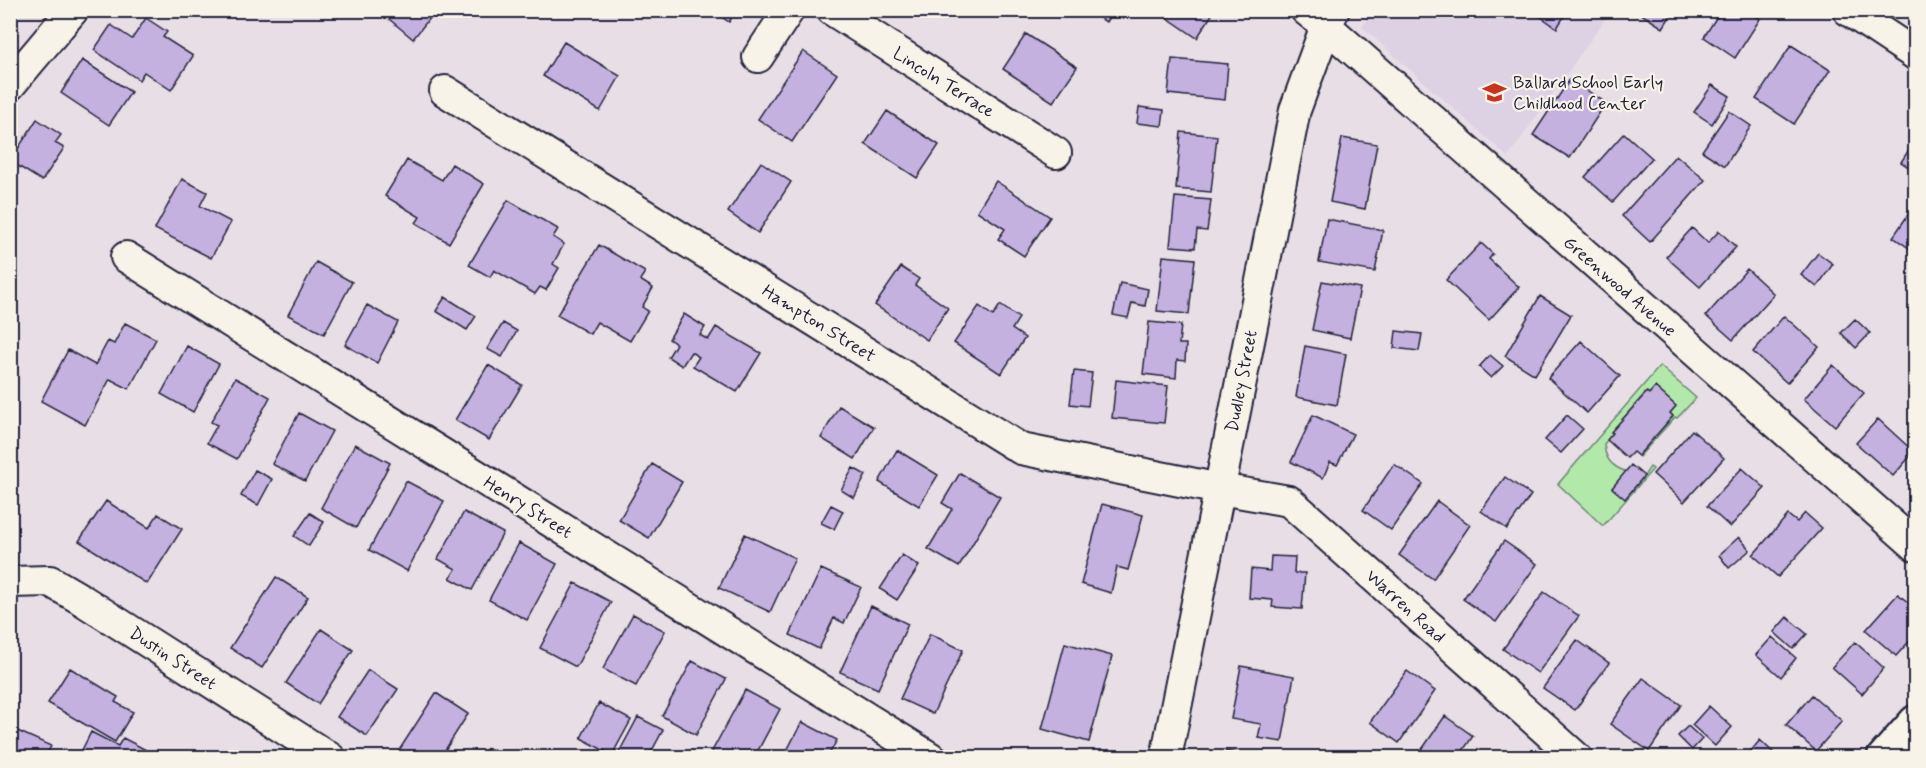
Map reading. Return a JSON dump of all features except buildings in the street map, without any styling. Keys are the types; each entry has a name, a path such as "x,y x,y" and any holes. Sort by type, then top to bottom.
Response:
{"main road":[{"path":"1884,758 1916,722"}],"street":[{"path":"10,85 73,10"},
{"path":"758,57 789,10"},
{"name":"Lincoln Terrace","path":"832,10 1056,153"},
{"path":"1848,10 1916,55"},
{"name":"Dudley Street","path":"1166,758 1295,110 1322,16"},
{"name":"Greenwood Avenue","path":"1322,16 1916,546"},
{"name":"Hampton Street","path":"445,91 1021,449 1220,489"},
{"name":"Henry Street","path":"126,257 931,758"},
{"name":"Warren Road","path":"1220,489 1289,501 1576,758"},
{"name":"Dustin Street","path":"10,582 50,581 330,758"}],"shaded area":[{"name":"Ballard School Early Childhood Center","path":"1372,11 1611,11 1508,157 1362,27"}],"green space":[{"path":"1660,366 1696,398 1677,418 1675,417 1639,457 1673,416 1670,413 1676,406 1655,387 1649,394 1646,392 1611,432 1613,433 1604,444 1605,452 1612,464 1629,473 1644,476 1650,467 1653,469 1603,526 1558,484"}],"place":[{"name":"Ballard School Early Childhood Center","path":"1495,92"}]}
